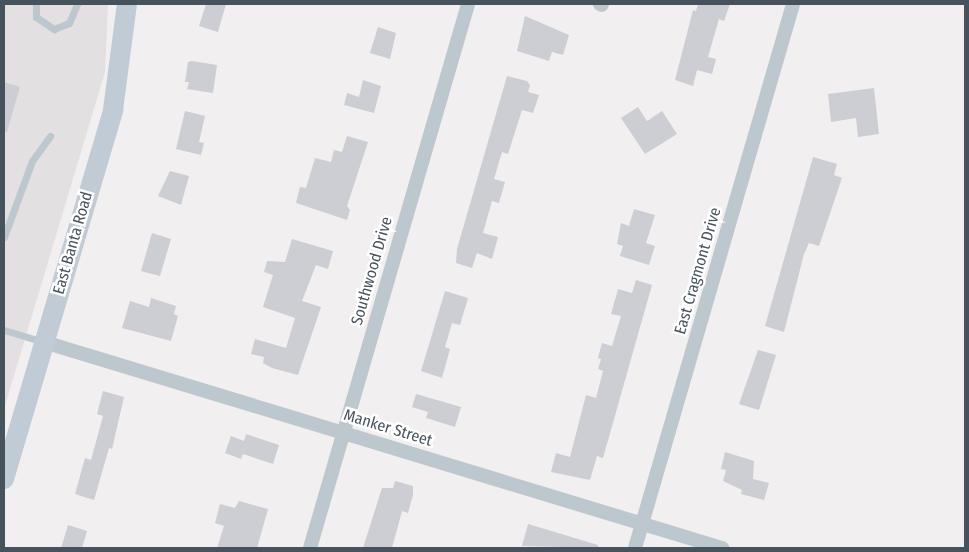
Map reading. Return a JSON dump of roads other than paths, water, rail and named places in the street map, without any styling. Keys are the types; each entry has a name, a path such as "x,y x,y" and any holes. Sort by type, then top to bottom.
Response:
{"street":[{"name":"East Banta Road","path":"4,479 113,110 127,4"},
{"name":"Southwood Drive","path":"310,548 468,4"},
{"name":"East Cragmont Drive","path":"635,548 793,4"},
{"name":"Manker Street","path":"44,342 722,548"}],"lane":[{"path":"36,4 36,17 54,29 69,23 77,4"},
{"path":"4,237 32,161 50,136"},
{"path":"4,330 44,342"}]}
